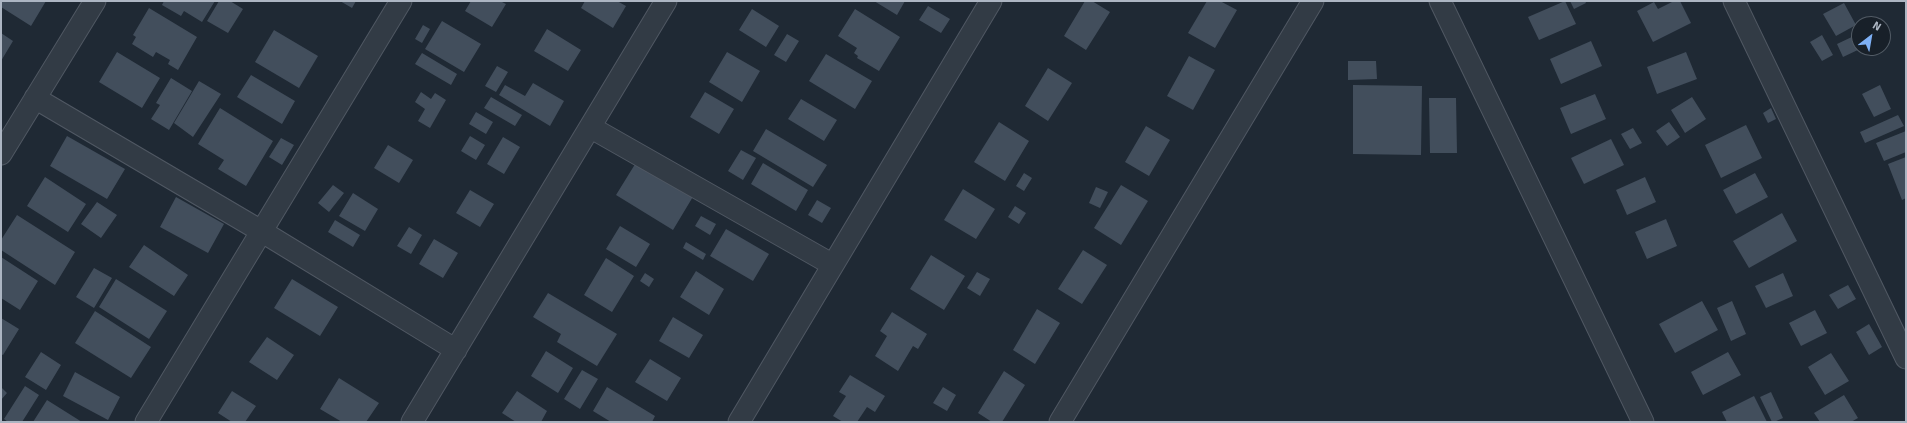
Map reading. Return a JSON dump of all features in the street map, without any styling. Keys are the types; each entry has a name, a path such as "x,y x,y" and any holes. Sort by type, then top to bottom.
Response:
{"street":[{"path":"1,154 94,1"},
{"path":"146,422 401,1"},
{"path":"412,422 666,1"},
{"path":"739,422 991,1"},
{"path":"1060,422 1312,1"},
{"path":"1440,1 1643,422"},
{"path":"1734,1 1900,331 1906,358"},
{"path":"35,98 261,231 456,350"},
{"path":"590,127 833,265"}],"building":[{"path":"1,1 46,1 31,26 1,7"},
{"path":"164,1 215,1 202,22 184,11 181,16 162,5"},
{"path":"219,1 230,1 243,9 228,33 207,21"},
{"path":"340,1 356,1 352,8"},
{"path":"471,1 500,1 506,4 492,27 465,11"},
{"path":"585,1 617,1 626,6 613,28 581,8"},
{"path":"874,1 905,1 897,15"},
{"path":"1085,1 1092,1 1110,12 1086,50 1064,36"},
{"path":"1207,1 1220,1 1237,10 1215,48 1188,33"},
{"path":"1565,1 1576,24 1539,40 1528,17"},
{"path":"1570,1 1585,1 1586,3 1574,9"},
{"path":"1674,1 1680,1 1691,23 1653,42 1637,11 1654,2 1658,9"},
{"path":"1844,3 1851,16 1851,28 1836,36 1823,14"},
{"path":"928,6 950,19 941,33 919,20"},
{"path":"149,8 197,37 178,70 168,64 170,60 156,52 153,57 132,44 136,37 133,35"},
{"path":"752,9 779,26 766,47 739,30"},
{"path":"855,9 900,37 879,71 857,58 858,56 854,53 857,48 838,36"},
{"path":"442,21 481,44 464,72 425,49"},
{"path":"423,25 430,29 422,43 415,39"},
{"path":"547,29 581,50 568,71 534,51"},
{"path":"274,30 318,56 299,88 255,62"},
{"path":"1,33 13,41 1,61"},
{"path":"787,34 799,41 786,62 774,55"},
{"path":"1822,35 1833,55 1822,61 1810,42"},
{"path":"1851,37 1851,53 1843,57 1837,44"},
{"path":"1591,41 1602,66 1561,84 1550,59"},
{"path":"117,52 160,78 142,108 99,82"},
{"path":"727,52 760,71 742,102 709,82"},
{"path":"1686,52 1697,79 1657,94 1647,67"},
{"path":"422,53 457,74 451,85 415,64"},
{"path":"826,54 872,81 855,109 809,81"},
{"path":"1189,56 1215,70 1193,110 1167,96"},
{"path":"1348,61 1376,61 1377,79 1348,80"},
{"path":"497,66 508,72 496,92 485,86"},
{"path":"1048,68 1072,83 1048,121 1025,106"},
{"path":"251,75 295,101 282,124 237,97"},
{"path":"171,78 192,91 169,130 151,119 160,105 156,103"},
{"path":"199,81 221,94 193,137 174,123"},
{"path":"533,83 564,101 550,126 499,95 505,85 525,96"},
{"path":"1353,85 1422,86 1421,155 1353,154"},
{"path":"1880,85 1891,109 1874,117 1862,94"},
{"path":"421,92 431,99 435,93 446,100 430,128 418,121 425,109 415,102"},
{"path":"705,92 734,109 719,134 690,117"},
{"path":"1595,94 1606,119 1571,134 1560,108"},
{"path":"491,97 522,115 515,126 484,108"},
{"path":"1692,97 1706,119 1685,133 1671,110"},
{"path":"1429,98 1456,98 1457,153 1430,153"},
{"path":"801,99 837,120 824,141 788,119"},
{"path":"220,108 273,141 246,186 218,169 224,160 198,144"},
{"path":"1771,108 1776,119 1768,123 1763,113"},
{"path":"476,112 493,122 486,134 469,124"},
{"path":"1898,115 1904,126 1865,143 1860,132"},
{"path":"999,122 1029,141 1005,181 974,162"},
{"path":"1669,122 1680,137 1667,146 1656,131"},
{"path":"1746,125 1762,158 1721,178 1705,145"},
{"path":"1146,126 1170,140 1149,176 1125,162"},
{"path":"1633,128 1642,143 1630,149 1621,134"},
{"path":"766,129 827,165 813,187 753,151"},
{"path":"1906,131 1906,152 1884,161 1876,143"},
{"path":"67,136 125,169 107,199 50,166"},
{"path":"470,136 485,145 476,160 461,151"},
{"path":"503,137 520,147 504,174 487,164"},
{"path":"281,138 294,145 282,165 269,157"},
{"path":"1611,139 1624,165 1584,184 1571,158"},
{"path":"388,145 413,160 399,183 374,168"},
{"path":"741,150 756,158 743,180 728,171"},
{"path":"1906,157 1906,198 1902,200 1888,164"},
{"path":"637,161 694,195 673,230 616,195"},
{"path":"763,163 808,190 796,211 751,184"},
{"path":"1024,173 1032,178 1024,191 1016,186"},
{"path":"1755,173 1768,197 1736,214 1723,190"},
{"path":"45,177 86,204 68,232 27,206"},
{"path":"1645,177 1656,202 1627,215 1616,190"},
{"path":"333,185 344,193 329,212 318,203"},
{"path":"1121,185 1148,201 1121,245 1094,228"},
{"path":"1096,187 1108,192 1100,208 1089,203"},
{"path":"963,189 995,209 976,239 944,220"},
{"path":"470,190 494,204 480,227 456,213"},
{"path":"353,193 378,209 365,231 339,216"},
{"path":"176,197 224,224 208,253 160,227"},
{"path":"817,200 831,208 822,223 808,215"},
{"path":"97,202 117,215 101,238 81,224"},
{"path":"1015,206 1026,213 1019,224 1008,217"},
{"path":"1782,213 1797,241 1749,268 1733,241"},
{"path":"17,215 75,252 55,285 1,250 1,240"},
{"path":"701,216 716,224 710,235 695,226"},
{"path":"1666,219 1677,246 1647,259 1635,232"},
{"path":"335,220 360,235 353,247 328,232"},
{"path":"620,226 650,244 636,267 606,249"},
{"path":"409,227 422,235 411,254 397,246"},
{"path":"726,229 769,254 753,281 710,256"},
{"path":"434,239 458,253 443,278 419,264"},
{"path":"686,242 706,254 703,260 683,248"},
{"path":"144,245 188,275 174,296 129,267"},
{"path":"1083,250 1107,265 1082,304 1058,289"},
{"path":"931,255 965,276 944,310 910,289"},
{"path":"1,257 38,281 20,310 1,298"},
{"path":"606,258 634,276 612,312 584,295"},
{"path":"94,268 112,278 94,308 76,297"},
{"path":"696,271 724,289 709,315 680,297"},
{"path":"977,272 990,279 980,296 967,288"},
{"path":"645,273 654,279 649,287 640,281"},
{"path":"1783,273 1793,296 1766,308 1755,286"},
{"path":"116,279 167,311 149,339 99,307"},
{"path":"292,279 338,307 320,336 274,308"},
{"path":"1848,285 1856,299 1838,309 1829,295"},
{"path":"548,293 617,334 597,366 557,342 561,334 533,317"},
{"path":"1702,301 1718,330 1675,353 1659,324"},
{"path":"1732,301 1746,334 1731,341 1717,308"},
{"path":"1037,309 1060,323 1035,364 1013,350"},
{"path":"1815,310 1827,333 1801,346 1789,323"},
{"path":"95,311 151,347 131,378 75,343"},
{"path":"892,312 927,334 918,349 913,346 898,371 875,356 887,336 880,331"},
{"path":"673,317 703,335 689,358 659,341"},
{"path":"1,318 19,329 3,355 1,354"},
{"path":"1869,324 1882,347 1869,355 1856,332"},
{"path":"267,337 294,355 277,380 249,362"},
{"path":"546,351 573,368 558,393 531,376"},
{"path":"41,352 61,365 46,390 25,377"},
{"path":"1728,352 1741,375 1703,395 1691,372"},
{"path":"1831,353 1849,381 1825,395 1808,367"},
{"path":"650,359 681,378 667,401 635,382"},
{"path":"582,370 598,379 580,409 564,399"},
{"path":"1004,371 1025,385 1002,422 992,422 978,413"},
{"path":"75,372 120,397 108,420 63,396"},
{"path":"850,375 885,396 875,412 867,407 857,422 843,422 833,416 846,396 839,392"},
{"path":"339,378 379,403 366,422 342,422 320,409"},
{"path":"25,386 39,395 22,422 8,422 4,419"},
{"path":"1,387 7,393 1,400"},
{"path":"607,387 655,416 652,422 611,422 593,411"},
{"path":"943,387 956,395 947,411 933,403"},
{"path":"232,391 256,406 245,422 232,422 218,413"},
{"path":"517,391 547,411 541,422 516,422 502,413"},
{"path":"1771,392 1783,418 1774,422 1772,422 1760,397"},
{"path":"1844,395 1858,418 1851,422 1820,422 1814,413"},
{"path":"1754,396 1767,422 1727,422 1722,412"},
{"path":"47,400 82,422 33,422"}]}
